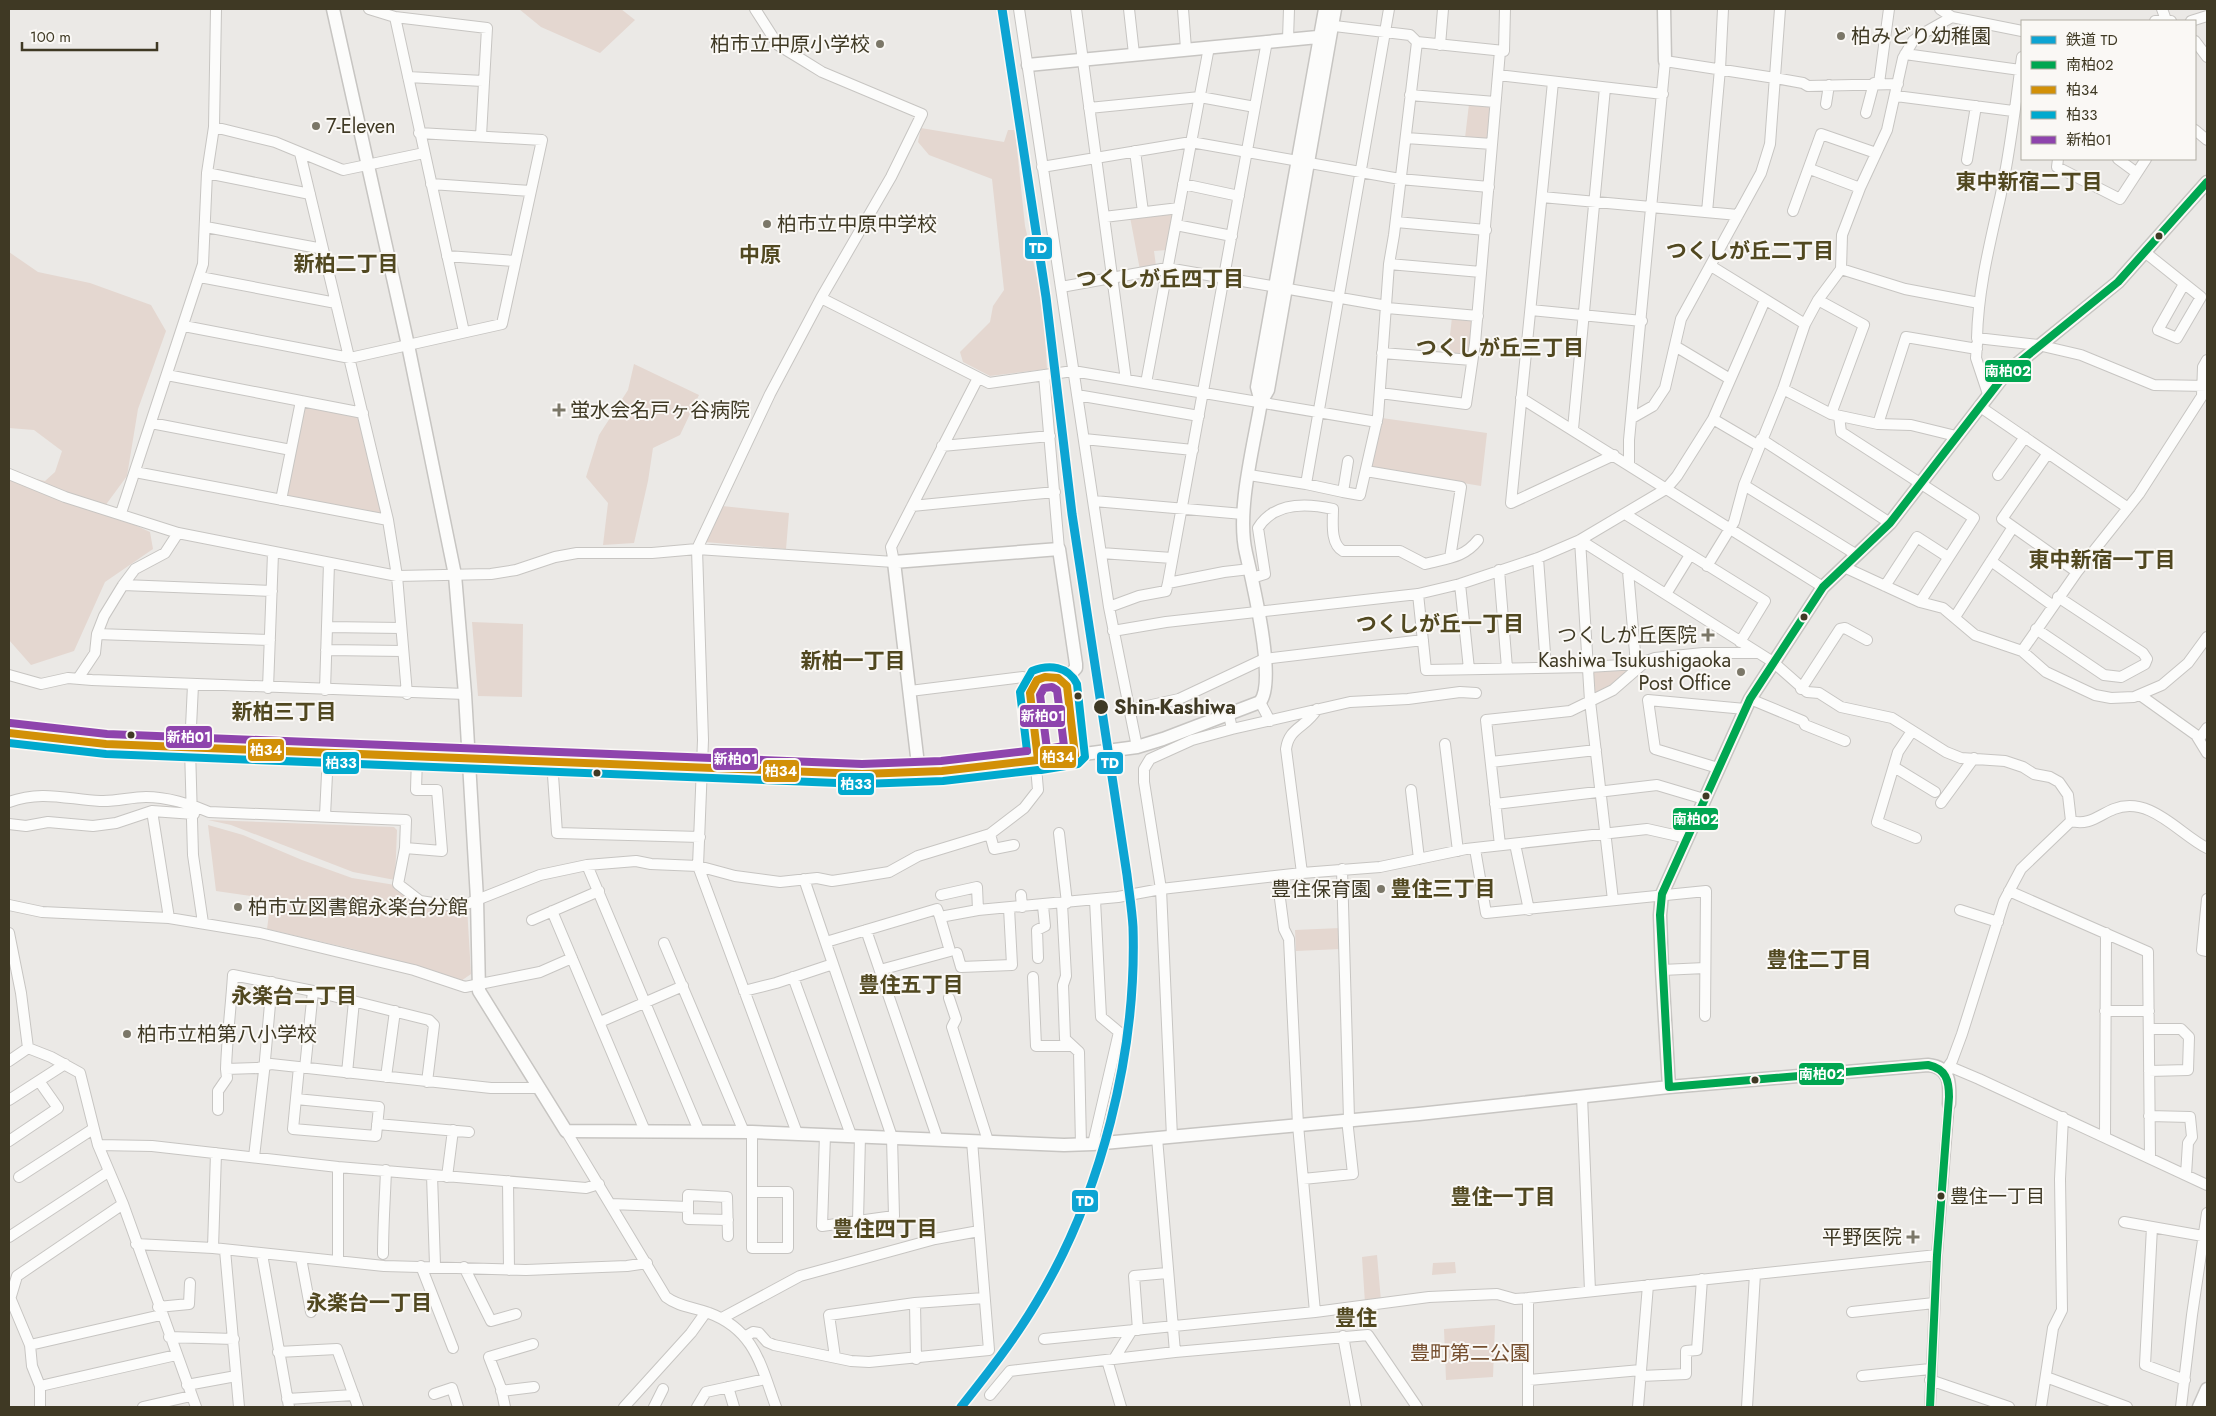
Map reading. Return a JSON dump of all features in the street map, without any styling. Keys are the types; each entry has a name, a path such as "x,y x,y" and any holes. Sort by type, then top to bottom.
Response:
{"street":[{"path":"121,513 200,277 206,227 207,173 214,127 216,9"},
{"path":"333,9 408,345 455,575 465,694 480,953 478,985 481,995 599,1184 666,1297 675,1304 722,1318 746,1336 756,1352 776,1407"},
{"path":"369,9 394,17 487,28 480,136"},
{"path":"755,9 778,45 822,72 922,114 891,177 821,298 770,394 697,549 703,740 698,866 797,1133"},
{"path":"1018,9 1109,607 1138,747"},
{"path":"1076,9 1126,380"},
{"path":"1129,9 1134,54"},
{"path":"1183,9 1186,49"},
{"path":"1288,39 1289,9"},
{"path":"9,733 106,744 190,748 862,774 920,773 970,770 1138,747 1260,702 1266,690 1264,659 1259,612 1243,539 1243,514 1261,402 1268,390 1280,288 1326,30 1325,9"},
{"path":"1326,30 1335,9"},
{"path":"1306,484 1389,9"},
{"path":"1440,45 1443,9"},
{"path":"1028,65 1288,39 1326,30 1385,32 1410,36 1417,42 1504,51 1505,9"},
{"path":"1629,464 1663,94 1665,61 1664,9"},
{"path":"1707,212 1720,69 1723,9"},
{"path":"1632,418 1653,406 1665,388 1682,319 1761,174 1770,144 1780,9"},
{"path":"1866,113 1877,83 1890,9"},
{"path":"1940,9 1952,17 2021,31"},
{"path":"2162,9 2168,20"},
{"path":"2194,20 2207,16"},
{"path":"394,17 464,332"},
{"path":"1707,566 1730,529 1744,485 1783,389 1805,324 1818,300 1841,269 1842,235 1860,188 1887,130 1905,54 1913,41 1952,17"},
{"path":"1109,607 1139,596 1166,591 1168,584 1267,41"},
{"path":"1249,475 1360,495 1377,422 1389,264 1396,222 1417,42"},
{"path":"2196,42 2207,57"},
{"path":"1146,383 1209,47"},
{"path":"1380,393 1466,404 1478,316 1500,51"},
{"path":"1905,54 2020,70"},
{"path":"1665,61 1775,78 1803,83 1808,86 1898,84"},
{"path":"1988,394 1976,358 1979,303 1987,252 1998,207 2021,64"},
{"path":"1498,76 1663,94"},
{"path":"408,77 483,81"},
{"path":"1553,82 1511,503 1614,455"},
{"path":"1826,104 1829,85"},
{"path":"1573,429 1605,88"},
{"path":"1410,96 1495,102"},
{"path":"1896,96 2013,112"},
{"path":"1089,108 1200,97 1255,107"},
{"path":"1967,160 1976,106"},
{"path":"214,127 250,135 343,170 424,153"},
{"path":"2196,131 2207,140"},
{"path":"184,326 350,358 502,324 542,140 419,133"},
{"path":"1793,211 1810,169 1821,134 1876,153"},
{"path":"1406,138 1492,144"},
{"path":"1042,167 1191,142 1400,179 1490,187"},
{"path":"1135,152 1143,212"},
{"path":"300,153 388,520 397,576 407,694"},
{"path":"2058,160 2057,167 2120,200 2145,160"},
{"path":"2119,160 2137,172"},
{"path":"1810,169 1860,188"},
{"path":"207,173 310,194"},
{"path":"1669,1087 1662,970 1660,914 1662,894 1748,704 1822,587 1890,523 2006,373 2038,345 2118,282 2146,253 2207,182"},
{"path":"431,184 532,191"},
{"path":"1183,184 1239,196"},
{"path":"1542,197 1738,215"},
{"path":"1104,217 1179,208"},
{"path":"1396,222 1486,230"},
{"path":"1176,225 1232,236"},
{"path":"206,227 324,249"},
{"path":"2146,253 2201,297 2177,338 2158,330 2184,284"},
{"path":"447,256 515,261"},
{"path":"1389,264 1481,272"},
{"path":"1711,266 1805,324"},
{"path":"1061,287 1168,268 1387,307 1478,316"},
{"path":"1841,269 1905,289 1979,303"},
{"path":"200,277 336,303"},
{"path":"821,298 989,383 1073,371 1377,422"},
{"path":"1113,631 1166,622 1418,594 1460,584 1538,558 1580,540 1666,489 1677,476 1713,419 1765,300"},
{"path":"1818,300 1864,325 1835,415 1841,432 1974,518 1920,602"},
{"path":"1531,310 1642,321"},
{"path":"1878,424 1906,337 1977,343 2038,345 2081,355 2154,385 2205,385"},
{"path":"1675,346 1730,379"},
{"path":"1382,353 1472,360"},
{"path":"2022,651 2055,601 2128,508 2202,396 2205,385 2203,367 2207,360"},
{"path":"167,375 363,413"},
{"path":"1044,375 1059,549 1076,664 1076,668 1064,681"},
{"path":"920,773 891,547 978,378"},
{"path":"1783,389 1835,415 1878,424 1911,426 1956,436"},
{"path":"1077,395 1199,416"},
{"path":"1521,398 1629,464 1822,587"},
{"path":"281,500 300,401"},
{"path":"1979,406 2128,508"},
{"path":"1713,419 1760,442 1890,523"},
{"path":"151,422 291,450"},
{"path":"942,446 1050,436"},
{"path":"1998,475 2025,437"},
{"path":"1084,439 1193,450"},
{"path":"2048,453 2002,519 2077,572"},
{"path":"1343,492 1348,461"},
{"path":"1366,471 1461,487 1450,558"},
{"path":"135,472 388,520"},
{"path":"9,474 65,497 121,513 178,534 397,576 491,574 516,570 555,556 577,553 652,553 697,549 894,562 1059,549"},
{"path":"1744,485 1856,555"},
{"path":"912,506 1055,492"},
{"path":"1094,501 1243,514"},
{"path":"1168,584 1224,572 1265,574 1258,528 1269,514 1299,505 1312,505 1333,510 1334,535 1338,548 1343,551 1400,551 1425,564 1450,558 1470,550 1478,540"},
{"path":"1625,514 1765,601 1740,642"},
{"path":"1956,617 2014,528"},
{"path":"79,677 95,652 97,634 104,616 123,585 135,569 165,552 178,534"},
{"path":"1885,586 1918,537 1948,558"},
{"path":"1580,540 1773,662 1801,689 1819,693 1841,707 1892,718 1946,752 1961,758 2005,761 2024,767 2034,774 2050,777 2059,782 2068,795 2071,821"},
{"path":"1580,540 1590,701 1613,900"},
{"path":"268,688 273,553"},
{"path":"1101,553 1172,558"},
{"path":"1666,594 1690,555"},
{"path":"1538,558 1546,667"},
{"path":"1991,561 2143,653 2147,659 2145,664 2121,677 2104,675 2036,630"},
{"path":"325,690 329,563"},
{"path":"1844,567 1920,602 1943,608 1956,617 1963,627 1975,635 2022,651 2046,672 2095,695 2111,698 2140,695 2162,685 2188,663 2207,637"},
{"path":"1500,570 1507,668"},
{"path":"1628,572 1640,663"},
{"path":"1460,584 1468,669"},
{"path":"123,585 272,591"},
{"path":"1418,594 1426,670 1588,667 1640,663 1655,658 1703,653 1758,653"},
{"path":"327,627 402,628"},
{"path":"1801,689 1840,629 1845,628 1867,640"},
{"path":"97,634 270,640"},
{"path":"1129,710 1178,699 1264,659 1423,640"},
{"path":"326,650 404,651"},
{"path":"1500,845 1486,720 1570,711 1613,690 1640,663"},
{"path":"9,675 41,684 79,677 92,680 192,685 407,694 465,694"},
{"path":"910,691 1023,677 1034,682"},
{"path":"9,802 22,797 51,794 102,802 148,797 194,810 209,812 406,820 405,848 398,884 420,900 459,907 540,875 587,865 636,861 651,864 698,866 735,876 780,882 817,878 832,880 889,872 918,856 990,834 1024,808 1038,790 1036,767 1038,760 1030,692 1034,682 1040,678 1050,677 1064,681 1067,686 1074,755"},
{"path":"192,685 190,748 194,810 193,855 204,923"},
{"path":"1172,1137 1161,889 1151,816 1144,782 1144,768 1150,759 1192,740 1350,702 1408,699 1460,692 1476,693"},
{"path":"2140,695 2199,739 2207,753"},
{"path":"1718,768 1655,749 1648,700 1748,704 1803,721 1805,725 1845,741"},
{"path":"1260,702 1270,721"},
{"path":"1302,872 1286,748 1290,734 1311,720 1317,709"},
{"path":"1229,715 1232,729"},
{"path":"2199,739 2207,728"},
{"path":"1912,732 1898,752 1877,822 1916,838"},
{"path":"1445,744 1458,851"},
{"path":"1491,762 1596,750"},
{"path":"325,816 328,753"},
{"path":"405,848 442,851 437,790 416,790 416,757"},
{"path":"1941,803 1974,758"},
{"path":"552,761 557,833 700,837"},
{"path":"1894,767 1935,792"},
{"path":"1496,804 1657,785 1704,799"},
{"path":"1411,790 1419,859"},
{"path":"2071,821 2084,823 2107,814 2113,809 2139,808 2155,813 2207,848"},
{"path":"9,824 26,826 48,822 93,826 116,823 152,812 194,810"},
{"path":"152,812 169,918"},
{"path":"1945,1071 1952,1061 1962,1034 2009,891 2021,869 2071,821"},
{"path":"940,917 978,910 1064,904 1161,889 1302,872 1380,867 1458,851 1500,845 1647,829 1687,838"},
{"path":"1059,833 1064,904 1066,976 1063,985 1065,1039 1079,1052 1087,1145"},
{"path":"990,834 994,849 1014,845"},
{"path":"1515,844 1528,910"},
{"path":"1475,849 1486,913 1706,891 1705,1016"},
{"path":"587,865 699,1132"},
{"path":"1303,1179 1353,1174 1348,1119 1342,869"},
{"path":"1278,876 1284,929 1289,938 1298,1125 1315,1312"},
{"path":"804,879 892,1137 894,1216 822,1226 825,1134"},
{"path":"941,895 977,887 978,910"},
{"path":"532,920 599,891"},
{"path":"2009,891 2148,952 2150,1157"},
{"path":"1021,895 1022,908"},
{"path":"2207,899 2202,950 2207,951"},
{"path":"1087,1145 1119,1032 1101,1017 1095,900"},
{"path":"9,905 42,912 169,918 204,923 299,941 414,970 465,987 540,972 572,958"},
{"path":"1038,958 1037,930 1044,926 1043,906"},
{"path":"957,954 962,967 1012,965 1009,908"},
{"path":"826,942 937,909 950,951 880,970"},
{"path":"1960,910 1998,922"},
{"path":"552,911 646,1131"},
{"path":"866,930 938,1140"},
{"path":"2105,1136 2106,933"},
{"path":"9,936 21,993 28,1048"},
{"path":"664,942 748,1132 752,1192 752,1248 788,1248 788,1192 752,1192"},
{"path":"744,991 833,964"},
{"path":"1662,970 1705,968"},
{"path":"218,1110 218,1091 227,1078 227,1028 231,1013 232,974 354,1000 429,1020 434,1025 427,1082"},
{"path":"793,977 856,1136 858,1221"},
{"path":"1033,977 1036,1046 1072,1046"},
{"path":"254,1157 265,1066 272,982"},
{"path":"600,1022 683,986"},
{"path":"296,1099 379,1107 376,1136 293,1129 296,1099 313,991"},
{"path":"949,998 956,1019 952,1027 988,1141"},
{"path":"347,1073 354,1000"},
{"path":"386,1077 394,1011"},
{"path":"2105,1011 2149,1011"},
{"path":"2149,1029 2181,1028 2189,1037 2188,1070 2149,1070"},
{"path":"9,1061 28,1048"},
{"path":"28,1048 65,1064 80,1074 92,1129 108,1172 123,1204 196,1407"},
{"path":"9,1100 65,1064"},
{"path":"226,1069 271,1064 491,1088 540,1088"},
{"path":"566,1131 797,1133 1087,1145 1348,1119 1419,1114 1669,1087 1928,1065 1938,1066 1945,1071 1950,1087 1937,1255 1930,1407"},
{"path":"1945,1071 1953,1068 2105,1136 2207,1186"},
{"path":"9,1141 58,1108 39,1081"},
{"path":"1582,1096 1590,1291"},
{"path":"2149,1116 2190,1118 2192,1137 2188,1143 2186,1175"},
{"path":"2041,1407 2053,1328 2062,1310 2060,1179 2063,1117"},
{"path":"378,1124 469,1132"},
{"path":"19,1176 92,1129"},
{"path":"447,1177 453,1130"},
{"path":"1157,1138 1175,1352"},
{"path":"746,1336 753,1332 759,1333 767,1342 789,1350 835,1357 851,1362 916,1359 989,1350 972,1140"},
{"path":"98,1145 152,1146 338,1167 586,1188 599,1184"},
{"path":"213,1248 216,1153"},
{"path":"338,1167 338,1262"},
{"path":"383,1254 382,1213 385,1206 386,1170"},
{"path":"9,1237 108,1172"},
{"path":"432,1175 434,1265"},
{"path":"508,1181 508,1270"},
{"path":"728,1220 688,1219 688,1195 727,1196 728,1220 728,1236"},
{"path":"40,1407 40,1386 32,1366 30,1345 14,1311 10,1296 16,1276 123,1204"},
{"path":"611,1204 688,1207"},
{"path":"2181,1407 2207,1213"},
{"path":"2124,1222 2203,1236"},
{"path":"2152,1227 2145,1365 2184,1380"},
{"path":"722,1318 800,1276 935,1240 979,1231"},
{"path":"136,1244 213,1248 338,1262 434,1265 508,1270 627,1266 647,1263"},
{"path":"225,1250 239,1407"},
{"path":"262,1254 288,1403 354,1396"},
{"path":"1044,1339 1315,1312 1429,1297 1497,1294 1515,1299 1528,1298 1937,1255"},
{"path":"301,1258 311,1312"},
{"path":"421,1266 453,1348"},
{"path":"464,1267 491,1321 516,1314"},
{"path":"1111,1360 1135,1330 1134,1276 1167,1273"},
{"path":"1747,1407 1755,1274"},
{"path":"1529,1380 1641,1373 1686,1374 1686,1351 1697,1350 1702,1279"},
{"path":"30,1345 189,1304 190,1283"},
{"path":"1638,1407 1648,1285"},
{"path":"835,1357 829,1315 914,1303 984,1298"},
{"path":"1528,1298 1528,1407"},
{"path":"914,1303 916,1359"},
{"path":"1852,1312 1934,1303"},
{"path":"624,1407 691,1333 706,1312"},
{"path":"990,1395 1010,1371 1175,1352 1368,1335 1417,1407"},
{"path":"169,1336 234,1339"},
{"path":"1343,1336 1356,1407"},
{"path":"505,1407 489,1357 533,1344"},
{"path":"278,1352 336,1349 358,1407"},
{"path":"40,1386 176,1355"},
{"path":"1111,1360 1121,1407"},
{"path":"1862,1376 1930,1375 2009,1407"},
{"path":"187,1385 236,1376"},
{"path":"2046,1377 2127,1407"},
{"path":"697,1407 706,1392 766,1379"},
{"path":"501,1391 534,1387"},
{"path":"728,1387 734,1407"},
{"path":"434,1394 452,1388 458,1407"},
{"path":"654,1407 663,1389"},
{"path":"2199,1407 2207,1389"},
{"path":"143,1407 191,1396"}],"green space":[{"path":"519,9 621,9 635,20 600,53 541,27"},
{"path":"1469,104 1488,105 1491,108 1488,137 1485,140 1465,138"},
{"path":"921,128 1004,142 1008,130 1015,130 1025,226 1043,304 1047,369 990,376 963,362 960,352 990,322 993,306 1004,290 992,179 929,155 918,142"},
{"path":"1172,212 1174,215 1167,250 1154,251 1156,266 1140,270 1130,217"},
{"path":"9,252 38,272 90,283 151,305 166,331 138,409 127,476 102,510 150,532 153,549 105,582 74,651 31,665 9,640 9,473 45,481 55,472 62,451 34,430 9,428"},
{"path":"1452,317 1470,319 1473,322 1468,353 1464,356 1448,354"},
{"path":"634,364 699,395 680,435 653,448 648,481 634,543 603,545 608,503 586,477 599,435 628,390"},
{"path":"307,406 357,416 360,419 381,512 378,515 289,497 287,494 304,408"},
{"path":"1382,418 1487,433 1481,486 1373,468 1371,464"},
{"path":"722,506 789,513 786,549 705,542"},
{"path":"472,622 523,624 522,697 478,696"},
{"path":"1595,670 1625,670 1626,674 1598,693 1594,691 1593,674"},
{"path":"208,820 394,827 397,830 395,880 353,872 231,825"},
{"path":"208,825 243,835 302,860 352,878 395,885 420,903 467,907 471,974 461,981 357,950 267,929 271,899 216,891"},
{"path":"1340,928 1341,949 1296,951 1295,930"},
{"path":"1377,1255 1381,1301 1365,1303 1362,1257"},
{"path":"1455,1262 1456,1273 1432,1275 1433,1263"},
{"name":"豊町第二公園","path":"1495,1325 1493,1377 1446,1380 1444,1329"}],"rail line":[{"name":"TD","path":"961,1407 1028,1317 1059,1261 1079,1217 1096,1170 1110,1122 1121,1073 1129,1024 1133,975 1133,927 1127,875 1072,514 1046,297 1002,9"}],"transit line":[{"name":"南柏02","path":"1669,1087 1660,915 1662,894 1750,699 1823,587 1890,523 2006,373 2118,282 2207,182"},
{"name":"柏33","path":"1027,751 1020,692 1032,671 1051,667 1063,670 1069,673 1077,684 1085,757 1078,764 1041,770"},
{"name":"柏34","path":"1045,677 1058,678 1067,686 1075,755 1038,760 1030,693 1037,680 1045,677"},
{"name":"新柏01","path":"1052,687 1057,690 1064,746 1047,749 1040,695 1044,688 1052,687"},
{"name":"新柏01","path":"10,723 107,734 862,764 941,761 1027,751"},
{"name":"柏34","path":"9,733 106,744 862,774 942,771 1038,760"},
{"name":"柏33","path":"9,743 106,754 862,784 943,781 1038,770"},
{"name":"南柏02","path":"1669,1087 1928,1065 1943,1072 1947,1080 1949,1097 1937,1255 1930,1407"}],"place":[{"name":"柏みどり幼稚園","path":"1841,36"},
{"name":"柏市立中原小学校","path":"880,44"},
{"name":"7-Eleven","path":"316,126"},
{"name":"柏市立中原中学校","path":"767,224"},
{"name":"蛍水会名戸ヶ谷病院","path":"559,410"},
{"name":"つくしが丘医院","path":"1708,635"},
{"name":"Kashiwa Tsukushigaoka Post Office","path":"1741,672"},
{"name":"Shin-Kashiwa","path":"1101,707"},
{"name":"豊住保育園","path":"1381,889"},
{"name":"柏市立図書館永楽台分館","path":"238,907"},
{"name":"柏市立柏第八小学校","path":"127,1034"},
{"name":"豊住一丁目","path":"1941,1196"},
{"name":"平野医院","path":"1913,1237"}],"district":[{"name":"東中新宿二丁目","path":"2029,182"},
{"name":"つくしが丘二丁目","path":"1750,251"},
{"name":"中原","path":"760,255"},
{"name":"新柏二丁目","path":"346,264"},
{"name":"つくしが丘四丁目","path":"1160,279"},
{"name":"つくしが丘三丁目","path":"1500,348"},
{"name":"東中新宿一丁目","path":"2102,560"},
{"name":"つくしが丘一丁目","path":"1440,624"},
{"name":"新柏一丁目","path":"853,661"},
{"name":"新柏三丁目","path":"284,712"},
{"name":"豊住三丁目","path":"1443,889"},
{"name":"豊住二丁目","path":"1819,960"},
{"name":"豊住五丁目","path":"911,985"},
{"name":"永楽台二丁目","path":"294,996"},
{"name":"豊住一丁目","path":"1503,1197"},
{"name":"豊住四丁目","path":"885,1229"},
{"name":"永楽台一丁目","path":"369,1303"},
{"name":"豊住","path":"1356,1318"}]}
